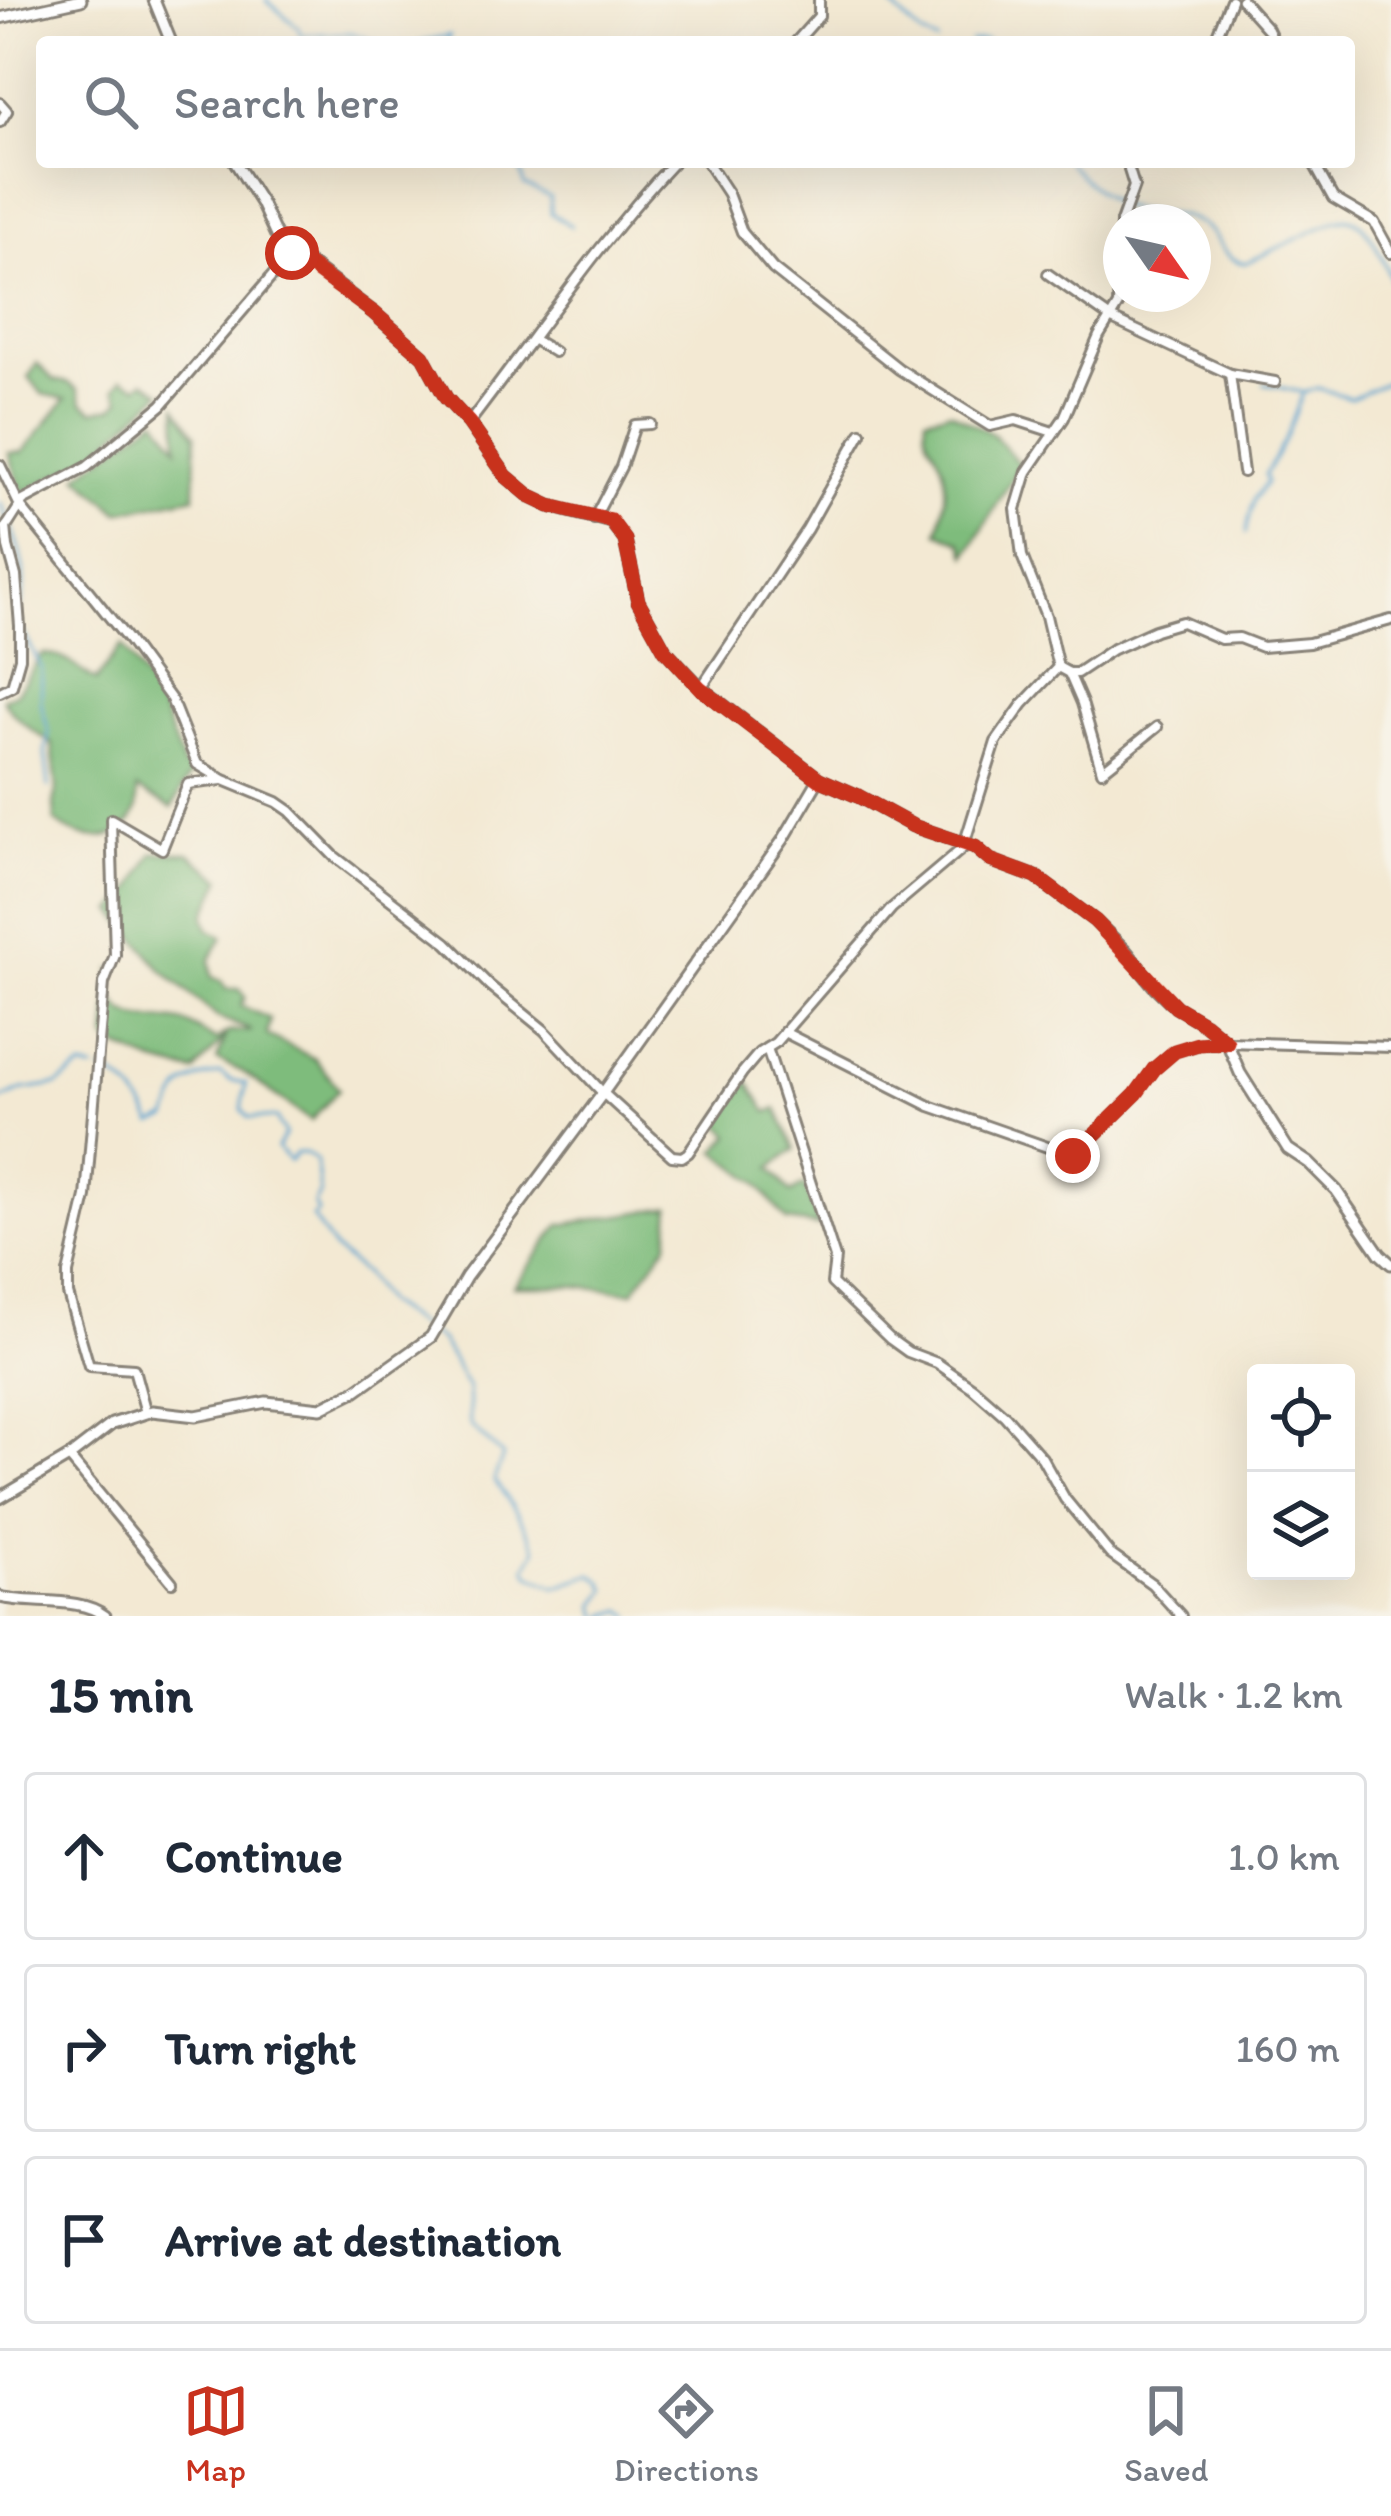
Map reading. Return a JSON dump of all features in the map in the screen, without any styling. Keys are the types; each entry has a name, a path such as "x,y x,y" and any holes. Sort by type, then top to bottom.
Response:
{"street":[{"path":"0,18 81,0"},
{"path":"154,0 169,36"},
{"path":"801,36 819,16 819,0"},
{"path":"1216,36 1231,0"},
{"path":"1242,0 1271,36"},
{"path":"0,103 7,111 0,122"},
{"path":"239,168 278,240 423,356 446,398 506,476 550,506 611,521 625,540 638,601 665,650 700,688 819,779 913,826 975,847 990,860 1036,877 1095,921 1176,1007 1227,1042 1240,1073 1288,1149 1336,1190 1391,1264"},
{"path":"469,423 622,217 668,168"},
{"path":"711,168 728,194 742,232 772,269 899,369 991,426 1016,420 1053,432"},
{"path":"1127,204 1134,186 1129,168"},
{"path":"1316,168 1334,198 1373,222 1391,253"},
{"path":"0,692 12,686 20,658 16,576 6,527 23,501 87,467 162,405 292,253"},
{"path":"1048,274 1112,319 1230,374 1275,382"},
{"path":"1115,312 1099,336 1064,418 1027,472 1016,509 1022,556 1046,616 1058,667 1069,674 1082,703 1102,771 1157,727"},
{"path":"534,340 554,352"},
{"path":"1230,374 1243,472"},
{"path":"594,519 621,467 635,425 650,424"},
{"path":"700,688 807,529 861,433"},
{"path":"0,465 20,506 171,699 197,764 290,811 334,856 447,943 544,1030 602,1093 672,1156 688,1153 742,1073 892,908 963,848 996,742 1058,667"},
{"path":"1069,674 1113,649 1182,622 1221,639 1239,638 1262,646 1309,643 1391,620"},
{"path":"0,1498 69,1457 112,1424 152,1411 196,1416 266,1402 321,1408 431,1337 466,1277 783,840 819,779"},
{"path":"146,1413 134,1369 89,1366 68,1294 88,1174 104,983 115,956 111,820 162,849 188,784 224,780"},
{"path":"784,1032 930,1106 1073,1156 1175,1051 1227,1042 1391,1047"},
{"path":"767,1048 835,1258 832,1283 890,1339 937,1363 1006,1416 1110,1554 1152,1584 1181,1616"},
{"path":"69,1457 172,1582"},
{"path":"0,1597 86,1606 105,1616"}],"green space":[{"path":"37,363 54,380 78,390 82,402 93,411 121,400 115,389 122,379 138,386 144,381 162,392 89,458 22,493 9,453 23,452 66,399 42,394 29,377"},
{"path":"177,407 196,435 195,496 119,512 78,476 157,418 178,447"},
{"path":"950,411 994,435 1020,465 967,555 962,542 938,532 945,478 926,431 926,417"},
{"path":"122,645 158,700 183,766 191,773 172,808 137,789 137,808 122,830 88,837 55,821 52,744 19,719 3,699 17,692 42,655 64,659 96,681"},
{"path":"153,853 189,853 222,879 205,916 209,929 223,937 210,960 212,977 226,989 240,989 245,997 241,1006 270,1019 267,1035 315,1059 339,1089 311,1121 243,1072 217,1060 226,1036 195,1072 150,1061 106,1038 112,967 113,996 132,1016 182,1022 216,1040 228,1032 252,1031 217,1017 162,970 114,911"},
{"path":"748,1081 767,1112 777,1109 795,1149 771,1168 791,1193 804,1185 819,1226 787,1221 756,1182 716,1151 731,1135 717,1122"},
{"path":"671,1207 668,1243 633,1292 514,1286 560,1225"}],"waterway":[{"path":"266,0 301,35 359,36"},
{"path":"885,0 923,36"},
{"path":"446,36 450,36"},
{"path":"520,168 524,185 550,197 551,213 571,226"},
{"path":"1073,168 1112,201 1130,209 1194,220 1210,231 1231,258 1246,263 1336,220 1353,220 1372,239 1391,281"},
{"path":"1246,533 1254,499 1267,482 1265,475 1303,393 1318,388 1351,398 1391,380"},
{"path":"1264,384 1301,392"},
{"path":"0,503 23,566 21,606"},
{"path":"24,634 42,669 49,787"},
{"path":"0,1100 23,1090 57,1085 81,1068 93,1070"},
{"path":"102,1071 132,1092 153,1124 168,1119 180,1091 191,1082 220,1073 246,1083 242,1109 249,1118 276,1118 285,1134 277,1148 290,1161 296,1153 316,1160 320,1192 314,1204 318,1212 312,1217 333,1248 364,1274 385,1303 441,1341 468,1388 470,1425 503,1456 494,1480 536,1549 526,1568 556,1587 592,1574 607,1590 596,1605 599,1616"},
{"path":"605,1616 623,1610 632,1616"}],"route":[{"path":"292,253 423,356 446,398 506,476 550,506 611,521 625,540 638,601 665,650 700,688 819,779 913,826 975,847 990,860 1036,877 1095,921 1176,1007 1227,1042 1175,1051 1073,1156"}]}
